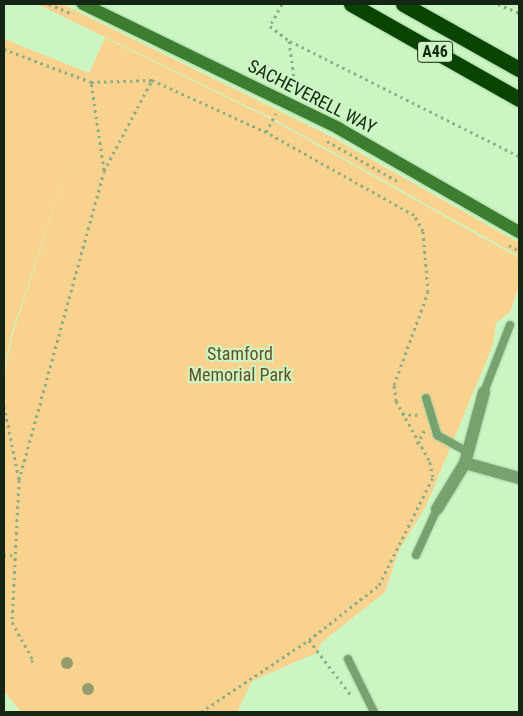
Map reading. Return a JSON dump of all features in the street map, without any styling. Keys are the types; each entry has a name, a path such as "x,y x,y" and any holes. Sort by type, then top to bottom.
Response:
{"highway":[{"name":"A46","path":"352,4 519,99"},
{"name":"A46","path":"403,4 519,69"}],"street":[{"name":"SACHEVERELL WAY","path":"83,4 283,101 519,232"},
{"path":"437,508 467,458 484,392"},
{"path":"467,458 519,478"}],"lane":[{"path":"484,392 510,325"},
{"path":"426,398 437,435 467,458"},
{"path":"416,555 437,508"},
{"path":"348,659 374,712"}],"path":[{"path":"49,4 83,19"},
{"path":"282,4 270,26 289,41 519,156"},
{"path":"498,4 519,13"},
{"path":"266,132 283,101 299,91 289,41"},
{"path":"4,49 91,82 152,80 266,132 414,214 423,231 428,292 394,386 402,414 430,460 433,477 379,585 309,640 201,712"},
{"path":"30,662 33,660 12,622 12,555 18,480 104,171 152,80"},
{"path":"91,82 104,171"},
{"path":"267,110 284,118"},
{"path":"317,135 400,183"},
{"path":"502,241 519,251"},
{"path":"4,406 18,480"},
{"path":"402,414 416,412 421,422"},
{"path":"4,555 12,555"},
{"path":"309,640 353,698"}],"green space":[{"path":"37,4 64,5 332,137 519,243 519,256 270,117"},
{"name":"Stamford Memorial Park","path":"105,38 269,118 519,258 519,286 510,312 496,323 493,345 426,506 399,550 385,592 321,643 316,653 252,681 237,712 21,712 4,691 4,377 12,336 68,166 11,335 4,372 4,39 89,73"}]}
